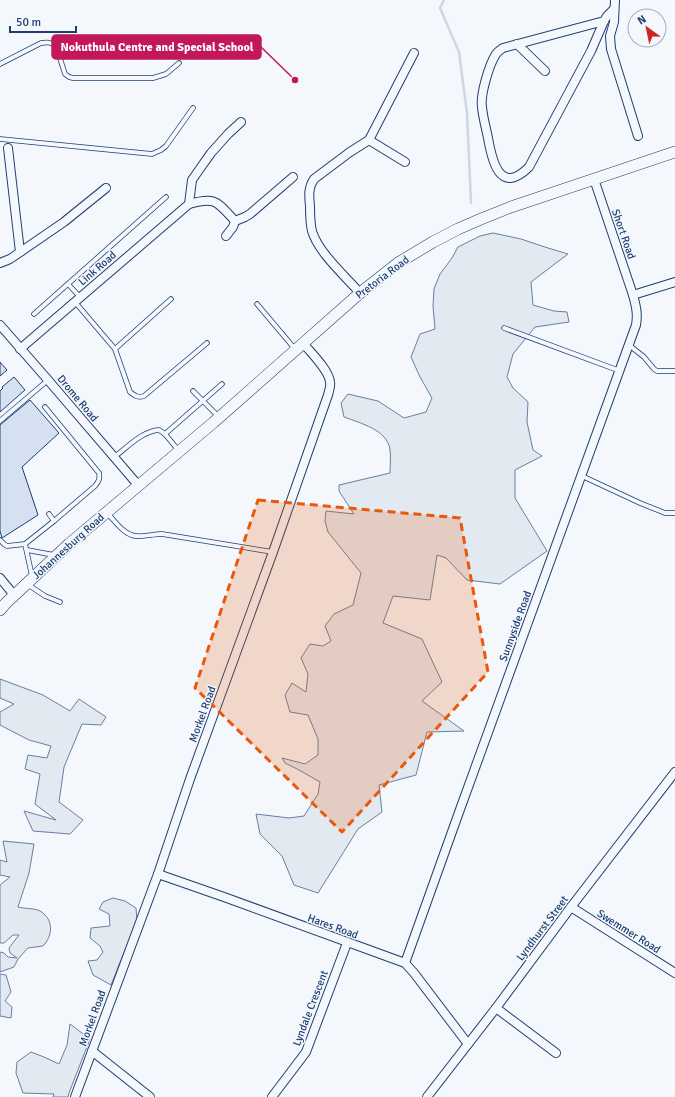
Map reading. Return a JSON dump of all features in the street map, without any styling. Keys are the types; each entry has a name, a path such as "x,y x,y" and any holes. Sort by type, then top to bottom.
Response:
{"main road":[{"name":"Pretoria Road","path":"138,485 277,367 360,293 398,263 458,229 511,207 675,152"},
{"name":"Johannesburg Road","path":"0,610 29,581 138,485"}],"street":[{"path":"604,21 503,48 496,54 485,84 482,97 482,107 491,156 497,170 501,174 507,177 520,175 533,162 614,4"},
{"path":"614,4 614,22 610,36 611,49 638,136"},
{"path":"517,44 545,71"},
{"path":"360,293 324,253 314,238 310,220 309,190 314,180 350,152 369,140 414,53"},
{"path":"235,221 218,203 208,200 189,204 192,180 198,170 228,134 241,122"},
{"path":"369,140 405,162"},
{"path":"8,148 20,252"},
{"path":"226,236 233,227 235,221 250,214 293,177"},
{"name":"Short Road","path":"594,179 633,295"},
{"path":"0,263 10,259 64,222 106,188"},
{"name":"Link Road","path":"20,349 189,204"},
{"path":"633,295 675,282"},
{"name":"Sunnyside Road","path":"405,963 636,325 638,316 633,295"},
{"name":"Drome Road","path":"0,325 138,485"},
{"name":"Morkel Road","path":"75,1097 158,874 190,779 328,395 330,383 328,375 323,368 299,346"},
{"path":"0,578 14,595"},
{"name":"Lyndhurst Street","path":"427,1097 675,772"},
{"name":"Hares Road","path":"158,874 405,963"},
{"name":"Swemmer Road","path":"571,907 675,973"},
{"name":"Lyndale Crescent","path":"272,1097 306,1052 347,943"},
{"path":"405,963 468,1044"},
{"path":"496,1008 556,1053"},
{"path":"92,1051 150,1097"}],"lane":[{"path":"0,64 41,43 48,42 56,46 65,74 73,78 153,78 166,74 179,63"},
{"path":"0,139 152,154 166,146 193,108"},
{"path":"34,314 166,197"},
{"path":"68,284 77,300 115,349 130,392 135,396 144,396 207,343"},
{"path":"115,349 171,299"},
{"path":"256,304 299,346"},
{"path":"504,328 620,371"},
{"path":"629,345 644,357 657,371 675,371"},
{"path":"0,421 48,380"},
{"path":"165,434 222,384"},
{"path":"193,391 219,417"},
{"path":"0,540 7,546 25,544 95,486 100,477 99,473 45,407"},
{"path":"114,457 147,432 154,430 159,430 165,434 179,451"},
{"path":"582,476 665,513 675,513"},
{"path":"106,512 122,528 132,535 162,534 272,552"},
{"path":"49,514 54,521"},
{"path":"25,544 27,550 29,581 34,590 60,602"},
{"path":"27,550 57,556"}],"highlighted area":[{"path":"258,500 460,518 488,672 342,832 195,688"}],"shaded area":[{"path":"493,233 521,239 568,254 531,282 533,305 554,311 567,312 569,322 535,327 513,354 507,377 513,388 528,402 527,422 533,450 542,456 515,470 515,498 547,551 500,584 467,580 446,558 437,555 430,600 393,596 383,623 422,639 442,682 422,701 464,731 427,732 416,775 379,785 382,812 358,829 318,893 294,885 282,856 260,834 256,814 289,818 304,816 318,794 320,782 285,763 282,758 305,764 318,755 318,739 308,715 290,712 285,695 292,683 306,692 308,674 301,658 310,644 323,646 331,641 325,626 334,614 353,605 361,573 328,532 325,521 326,511 354,514 339,491 339,485 390,473 390,450 384,437 372,428 344,417 341,403 348,394 378,401 404,418 426,412 432,398 411,357 420,334 435,329 433,306 434,289 440,274 458,247 480,236"},
{"path":"0,679 43,695 70,711 79,699 106,717 101,725 82,724 64,767 59,802 83,820 70,834 33,831 24,811 56,820 35,804 40,774 25,769 28,755 47,758 51,746 29,740 0,725 0,712 14,704 0,698"},
{"path":"3,841 34,844 29,873 18,907 35,909 45,914 50,923 50,933 43,946 28,948 18,959 14,967 0,972 0,952 4,953 8,957 17,958 10,953 9,948 19,935 13,935 4,943 0,943 0,885 10,877 0,875 0,860 7,862"},
{"path":"113,898 125,901 136,908 137,920 111,985 93,975 88,961 97,960 103,952 100,946 90,938 91,928 110,926 109,914 99,909 103,902"},
{"path":"0,974 6,975 11,992 5,1001 12,1007 11,1018 0,1016"},
{"path":"70,1024 90,1039 68,1097 53,1097 54,1094 23,1093 16,1073 17,1062 31,1052 59,1064 67,1045"}],"building":[{"path":"0,362 7,370 0,376"},
{"path":"14,377 25,390 0,412 0,391 3,388 2,387"},
{"path":"30,400 59,433 22,467 38,515 2,538 0,531 0,425"}],"waterway":[{"path":"444,0 440,8 459,52 467,113 471,203"}],"place":[{"name":"Nokuthula Centre and Special School","path":"295,80"}]}
